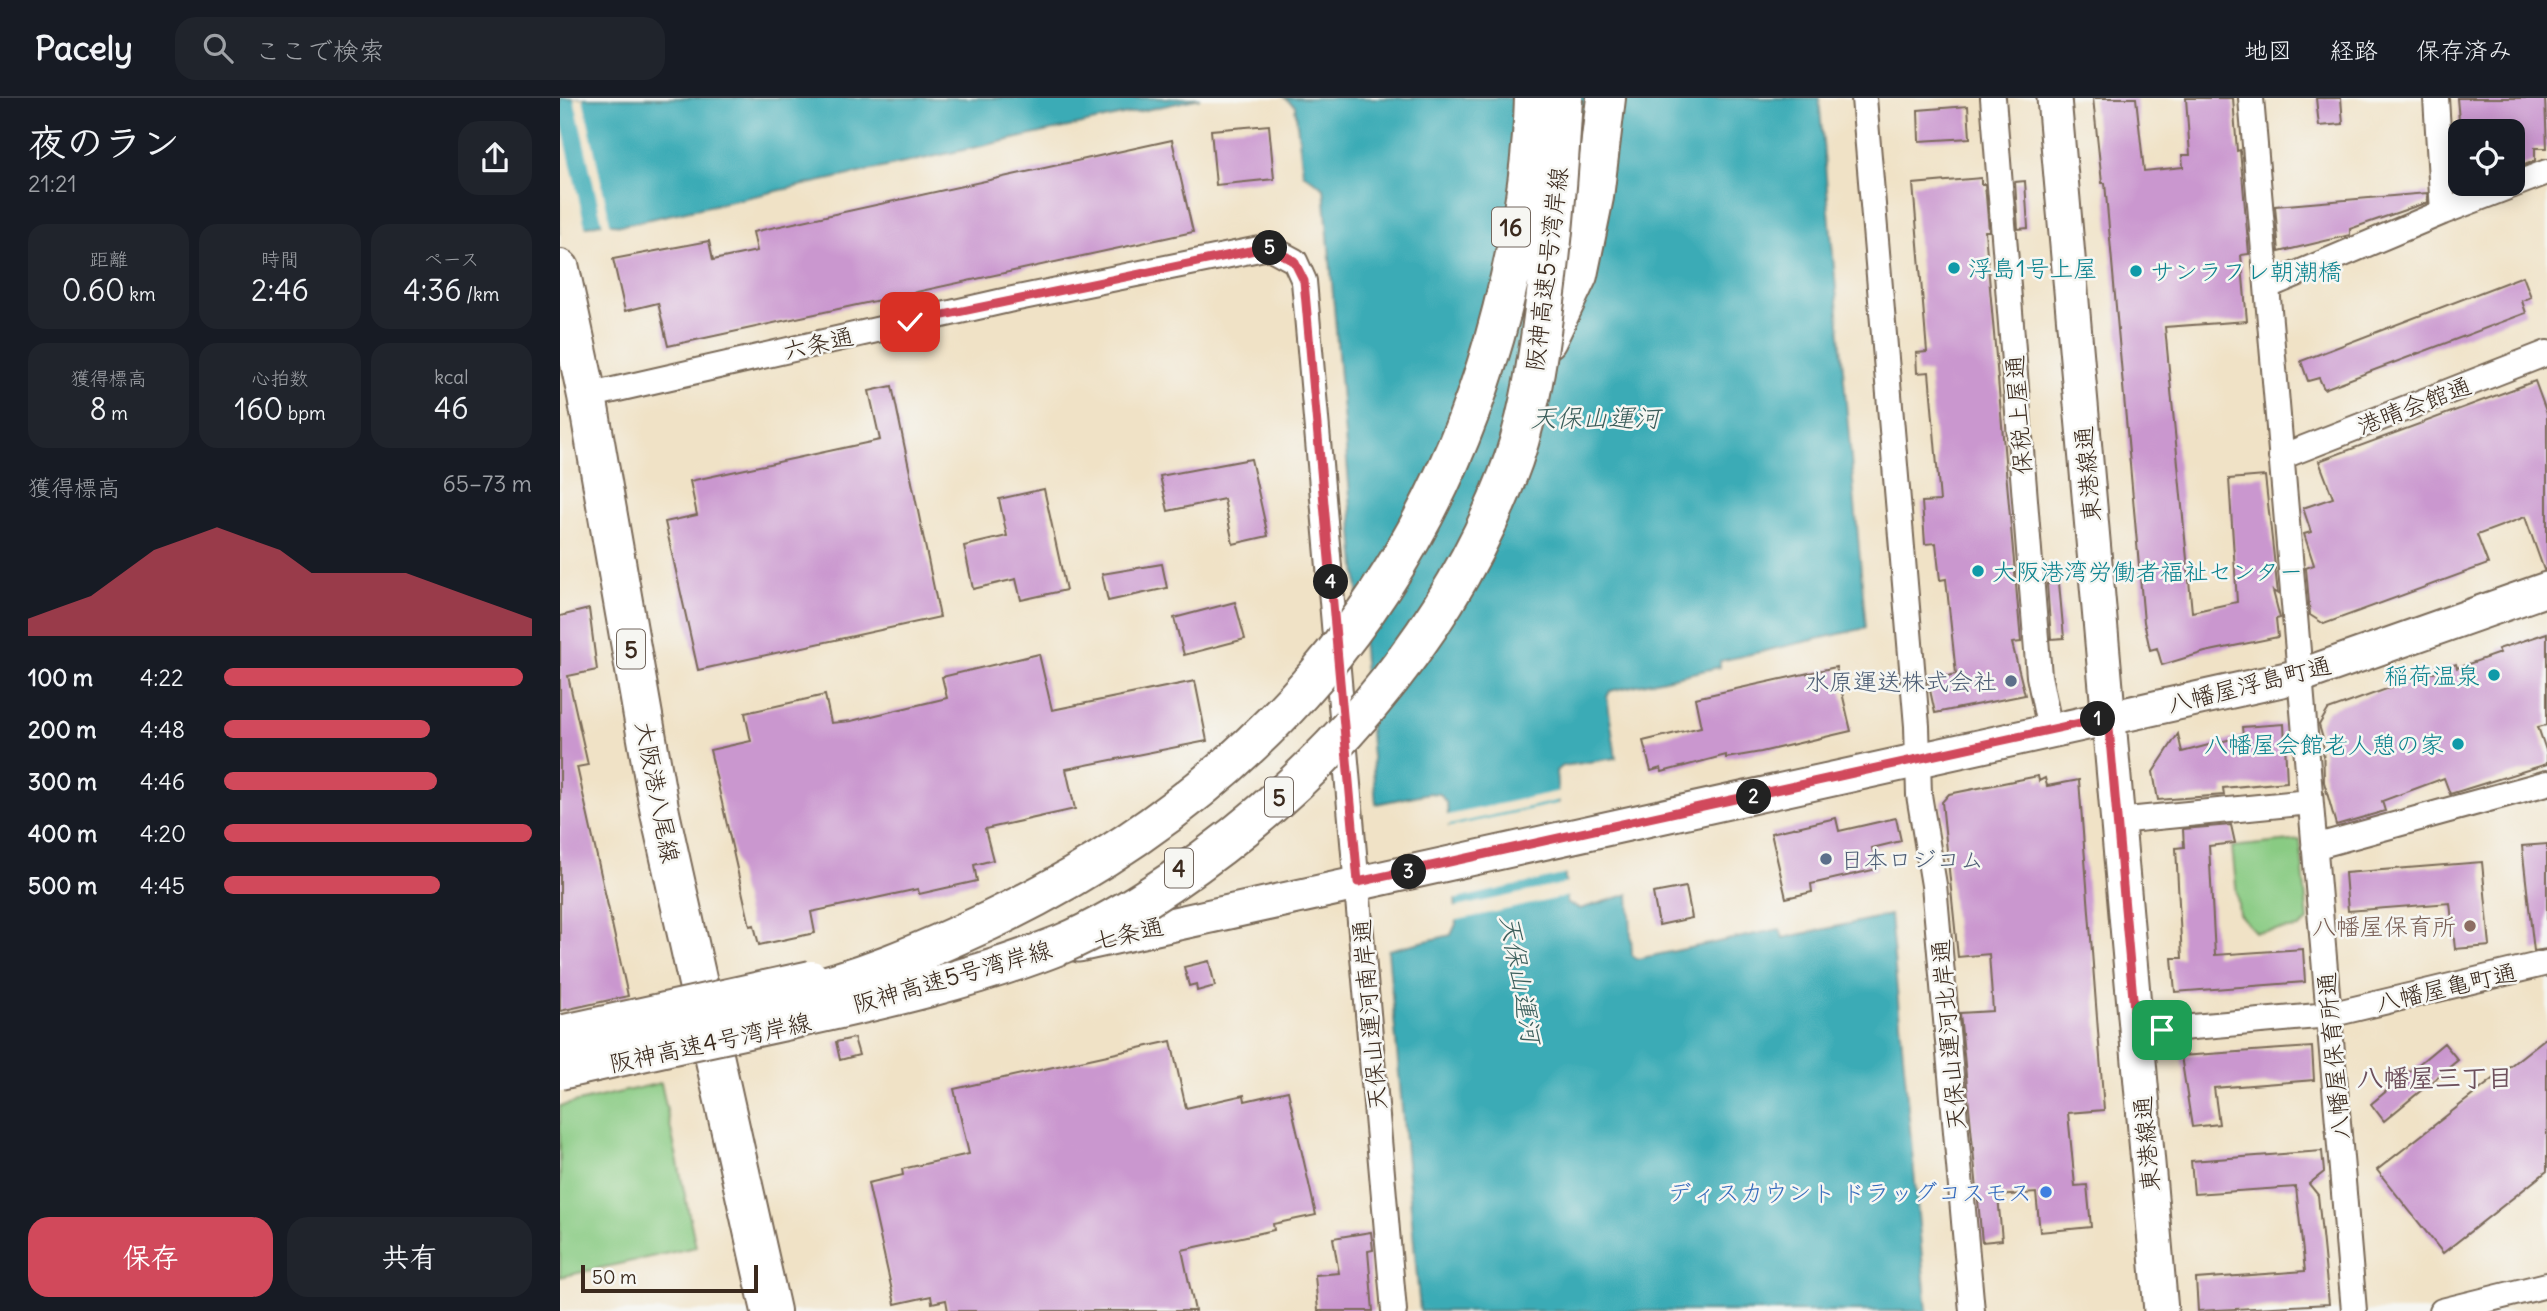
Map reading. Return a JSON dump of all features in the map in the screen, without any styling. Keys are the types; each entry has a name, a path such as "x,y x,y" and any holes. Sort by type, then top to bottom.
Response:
{"main road":[{"name":"阪神高速4号湾岸線","path":"560,1035 795,984 855,967 968,920 1033,888 1154,811 1213,765 1268,713 1318,660 1363,600 1399,545 1461,419 1481,353 1510,233 1520,171 1526,98"},
{"name":"阪神高速5号湾岸線","path":"560,1044 799,993 883,966 973,928 1037,898 1111,853 1221,771 1277,718 1326,665 1372,605 1408,548 1469,422 1490,356 1520,233 1529,173 1534,98"},
{"name":"阪神高速5号湾岸線","path":"560,1070 912,992 1013,962 1064,943 1123,912 1200,862 1290,787 1365,710 1405,660 1458,577 1508,476 1536,368 1552,248 1563,98"},
{"path":"1547,340 1573,98"},
{"path":"1547,340 1578,275 1594,197 1605,98"},
{"name":"大阪港八尾線","path":"560,269 587,396 660,813 770,1305"},
{"name":"阪神高速4号湾岸線","path":"560,1076 816,1019 912,992 1032,953 1077,931 1222,837 1268,799 1337,730 1405,646 1440,593 1476,527 1513,444 1547,340"}],"street":[{"name":"天保山運河北岸通","path":"1864,98 1919,795 1934,885 1972,1311"},
{"name":"保税上屋通","path":"1993,98 2039,676 2050,730"},
{"name":"東港線通","path":"2054,98 2161,1311"},
{"name":"八幡屋保育所通","path":"2251,98 2354,1311"},
{"path":"2436,98 2443,212"},
{"path":"2268,286 2443,212 2547,172"},
{"name":"六条通","path":"587,396 1008,300 1269,247 1294,261"},
{"name":"天保山運河南岸通","path":"1294,261 1304,281 1394,1311"},
{"name":"港晴会館通","path":"2281,457 2547,354"},
{"name":"八幡屋浮島町通","path":"1917,760 2300,676 2547,589"},
{"name":"七条通","path":"560,1058 1917,760"},
{"path":"2314,846 2547,783"},
{"path":"2118,821 2311,802"},
{"name":"八幡屋亀町通","path":"2136,1032 2329,1015 2547,963"},
{"path":"2442,1311 2547,1285"}],"green space":[{"path":"2300,840 2308,921 2299,928 2255,932 2239,914 2232,847"},
{"path":"661,1083 696,1247 560,1277 560,1106"}],"water":[{"path":"560,98 1200,98 623,225 600,223 560,233"},
{"name":"天保山運河","path":"1285,98 1819,98 1866,628 1720,661 1720,667 1610,691 1607,697 1616,758 1563,766 1556,771 1567,903 1580,909 1629,894 1632,955 1637,959 1780,929 1783,938 1890,915 1927,1311 1420,1311 1388,950 1451,935 1457,922 1447,804 1440,794 1429,793 1376,804 1324,188 1303,173 1295,106"}],"pier":[{"path":"574,98 583,98 611,227 603,226"},
{"path":"560,117 586,230 560,237"},
{"path":"1560,791 1561,800 1445,826 1444,816"},
{"path":"1561,803 1567,874 1452,900 1445,828"},
{"path":"1568,883 1569,896 1453,921 1452,908"}],"building":[{"path":"2093,98 2136,98 2144,171 2183,167 2182,155 2190,155 2186,98 2233,98 2237,151 2240,150 2249,254 2241,255 2247,321 2165,327 2192,612 2237,602 2229,479 2265,476 2278,594 2273,591 2280,618 2276,619 2278,637 2205,652 2162,665 2157,648 2150,650 2144,622 2105,183 2102,183"},
{"path":"2316,98 2341,98 2343,124 2319,126"},
{"path":"2457,98 2545,98 2547,148 2535,148 2535,161 2525,165 2525,119 2459,119"},
{"path":"1968,106 1970,138 1919,141 1918,110"},
{"path":"1269,125 1274,179 1216,185 1211,130"},
{"path":"1172,140 1193,232 668,346 658,303 625,311 613,259 709,241 713,260 757,251 753,232"},
{"path":"1981,178 1981,184 1985,184 1989,231 1985,231 2021,642 2012,643 2025,695 1935,713 1928,681 1956,674 1946,579 1940,580 1936,543 1925,544 1922,502 1940,501 1929,372 1917,373 1916,353 1927,352 1913,184"},
{"path":"2025,181 2028,228 2018,229 2015,182"},
{"path":"2427,193 2428,202 2350,229 2350,235 2279,252 2275,206"},
{"path":"2523,276 2531,297 2522,301 2526,313 2324,389 2319,378 2308,381 2301,361"},
{"path":"2535,381 2547,414 2547,569 2544,570 2525,517 2477,535 2488,564 2324,624 2310,615 2306,568 2314,565 2304,534 2311,532 2303,508 2333,498 2319,461"},
{"path":"892,386 940,617 698,670 665,522 697,515 690,481 880,440 869,391"},
{"path":"1251,459 1268,536 1233,544 1224,499 1168,511 1160,476"},
{"path":"1044,489 1066,590 1021,600 1016,579 973,589 964,546 1007,536 999,499"},
{"path":"1162,564 1167,588 1108,601 1102,574"},
{"path":"2059,583 2064,638 2051,639 2047,584"},
{"path":"1235,602 1245,639 1184,655 1174,618"},
{"path":"589,609 597,670 568,676 588,765 577,767 628,996 560,1011 560,616"},
{"path":"2547,633 2547,725 2538,727 2547,753 2547,764 2450,794 2444,778 2382,801 2385,811 2336,825 2324,782 2323,739 2319,725 2328,710 2456,664 2457,668 2500,653 2498,649"},
{"path":"1039,654 1052,710 1195,681 1207,741 1066,769 1075,809 985,829 993,860 974,865 977,881 919,894 918,889 811,912 815,933 759,945 754,925 750,926 710,750 751,741 745,713 825,695 831,723 851,721 947,698 942,677"},
{"path":"1836,667 1851,731 1761,752 1726,758 1726,755 1662,772 1661,768 1651,771 1643,741 1701,727 1695,698"},
{"path":"2284,724 2287,782 2223,788 2224,795 2158,800 2153,772 2178,734 2182,752 2243,736 2242,727"},
{"path":"2038,776 2039,781 2045,778 2047,786 2079,780 2104,1110 2068,1113 2075,1186 2087,1185 2091,1227 2040,1232 2036,1193 1998,1196 2002,1240 1982,1242 1960,1013 1993,1011 1989,954 1958,957 1942,802 1949,794"},
{"name":"日本ロジコム","path":"1836,818 1839,831 1896,818 1901,841 1872,848 1877,869 1811,884 1812,892 1786,898 1771,833"},
{"path":"2231,825 2235,843 2209,846 2215,955 2303,949 2305,982 2175,992 2172,958 2182,958 2176,848 2184,847 2183,829"},
{"path":"2547,844 2547,949 2534,951 2522,846"},
{"path":"2482,862 2490,946 2455,949 2450,903 2348,911 2345,873"},
{"path":"1686,887 1692,918 1659,925 1653,893"},
{"path":"1209,961 1215,986 1197,991 1196,984 1189,986 1184,967"},
{"path":"2547,1037 2547,1171 2443,1253 2377,1170"},
{"path":"854,1038 859,1055 840,1060 836,1042"},
{"path":"1171,1041 1186,1108 1244,1095 1245,1101 1288,1091 1316,1215 1273,1224 1274,1230 1182,1250 1195,1311 948,1311 946,1300 932,1303 931,1296 895,1304 868,1183 903,1175 902,1169 969,1154 954,1089"},
{"path":"2444,1043 2458,1060 2384,1121 2371,1104"},
{"path":"2312,1047 2314,1080 2214,1088 2219,1124 2192,1127 2181,1056"},
{"path":"2322,1151 2324,1172 2309,1184 2318,1195 2329,1304 2198,1311 2196,1279 2305,1271 2296,1187 2194,1194 2191,1161"},
{"path":"1371,1232 1373,1250 1368,1251 1373,1311 1318,1311 1315,1275 1339,1273 1333,1238"}],"place":[{"name":"浮島1号上屋","path":"1954,268"},
{"name":"サンラフレ朝潮橋","path":"2136,271"},
{"name":"大阪港湾労働者福祉センター","path":"1978,571"},
{"name":"稲荷温泉","path":"2494,675"},
{"name":"水原運送株式会社","path":"2011,681"},
{"name":"八幡屋会館老人憩の家","path":"2458,744"},
{"name":"日本ロジコム","path":"1826,859"},
{"name":"八幡屋保育所","path":"2470,926"},
{"name":"ディスカウント ドラッグコスモス","path":"2046,1192"}],"district":[{"name":"八幡屋三丁目","path":"2435,1077"}],"route":[{"path":"910,322 1269,247 1294,261 1304,281 1358,882 1587,834 2108,717 2136,1032 2162,1030"}]}
